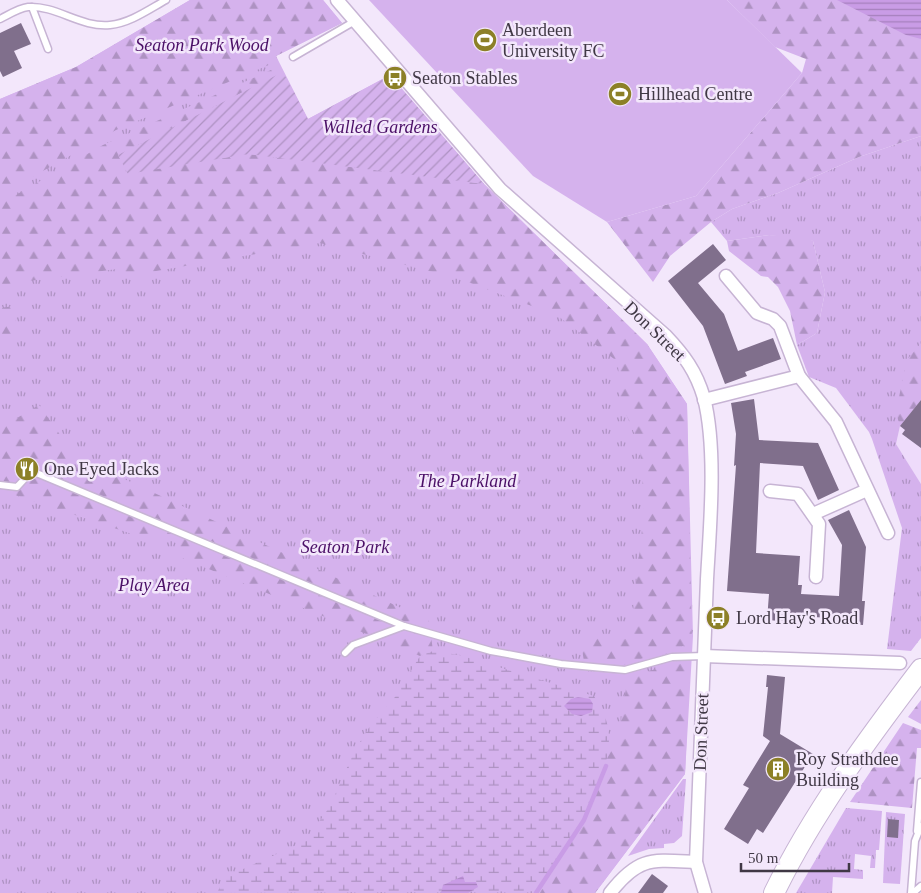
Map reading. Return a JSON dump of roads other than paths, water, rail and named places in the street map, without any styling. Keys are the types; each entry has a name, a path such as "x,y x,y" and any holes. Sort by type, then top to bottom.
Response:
{"main road":[{"path":"774,893 834,789 921,669"}],"street":[{"name":"Don Street","path":"337,0 500,189 685,356 697,376 704,400 710,436 710,503 696,862 705,893"},
{"path":"726,276 757,313 772,319 780,326 799,376 836,422 888,533"},
{"path":"704,400 799,376"},
{"path":"813,514 867,490"},
{"path":"770,491 798,494 813,514 819,526 816,577"},
{"path":"704,656 900,663"},
{"path":"610,893 624,876 640,865 666,861 696,862"}],"lane":[{"path":"0,19 26,7 32,7 50,9 68,18 108,25 127,21 166,0"},
{"path":"32,7 48,49"},
{"path":"293,57 355,21"},
{"path":"0,485 17,487 30,472 34,472 404,626 490,651 561,664 625,670 672,657 704,656"},
{"path":"345,653 353,644 404,626"},
{"path":"912,893 921,782"},
{"path":"916,835 921,826"},
{"path":"912,893 921,886"}],"waterway":[{"path":"536,893 584,820 606,766"}],"place":[{"name":"Aberdeen University FC","path":"485,40"},
{"name":"Seaton Stables","path":"395,78"},
{"name":"Hillhead Centre","path":"620,94"},
{"name":"One Eyed Jacks","path":"27,469"},
{"name":"Lord Hay's Road","path":"718,618"},
{"name":"Roy Strathdee Building","path":"778,769"}],"park label":[{"name":"Seaton Park Wood","path":"202,45"},
{"name":"Walled Gardens","path":"380,127"},
{"name":"The Parkland","path":"467,481"},
{"name":"Seaton Park","path":"345,547"},
{"name":"Play Area","path":"154,585"}]}
